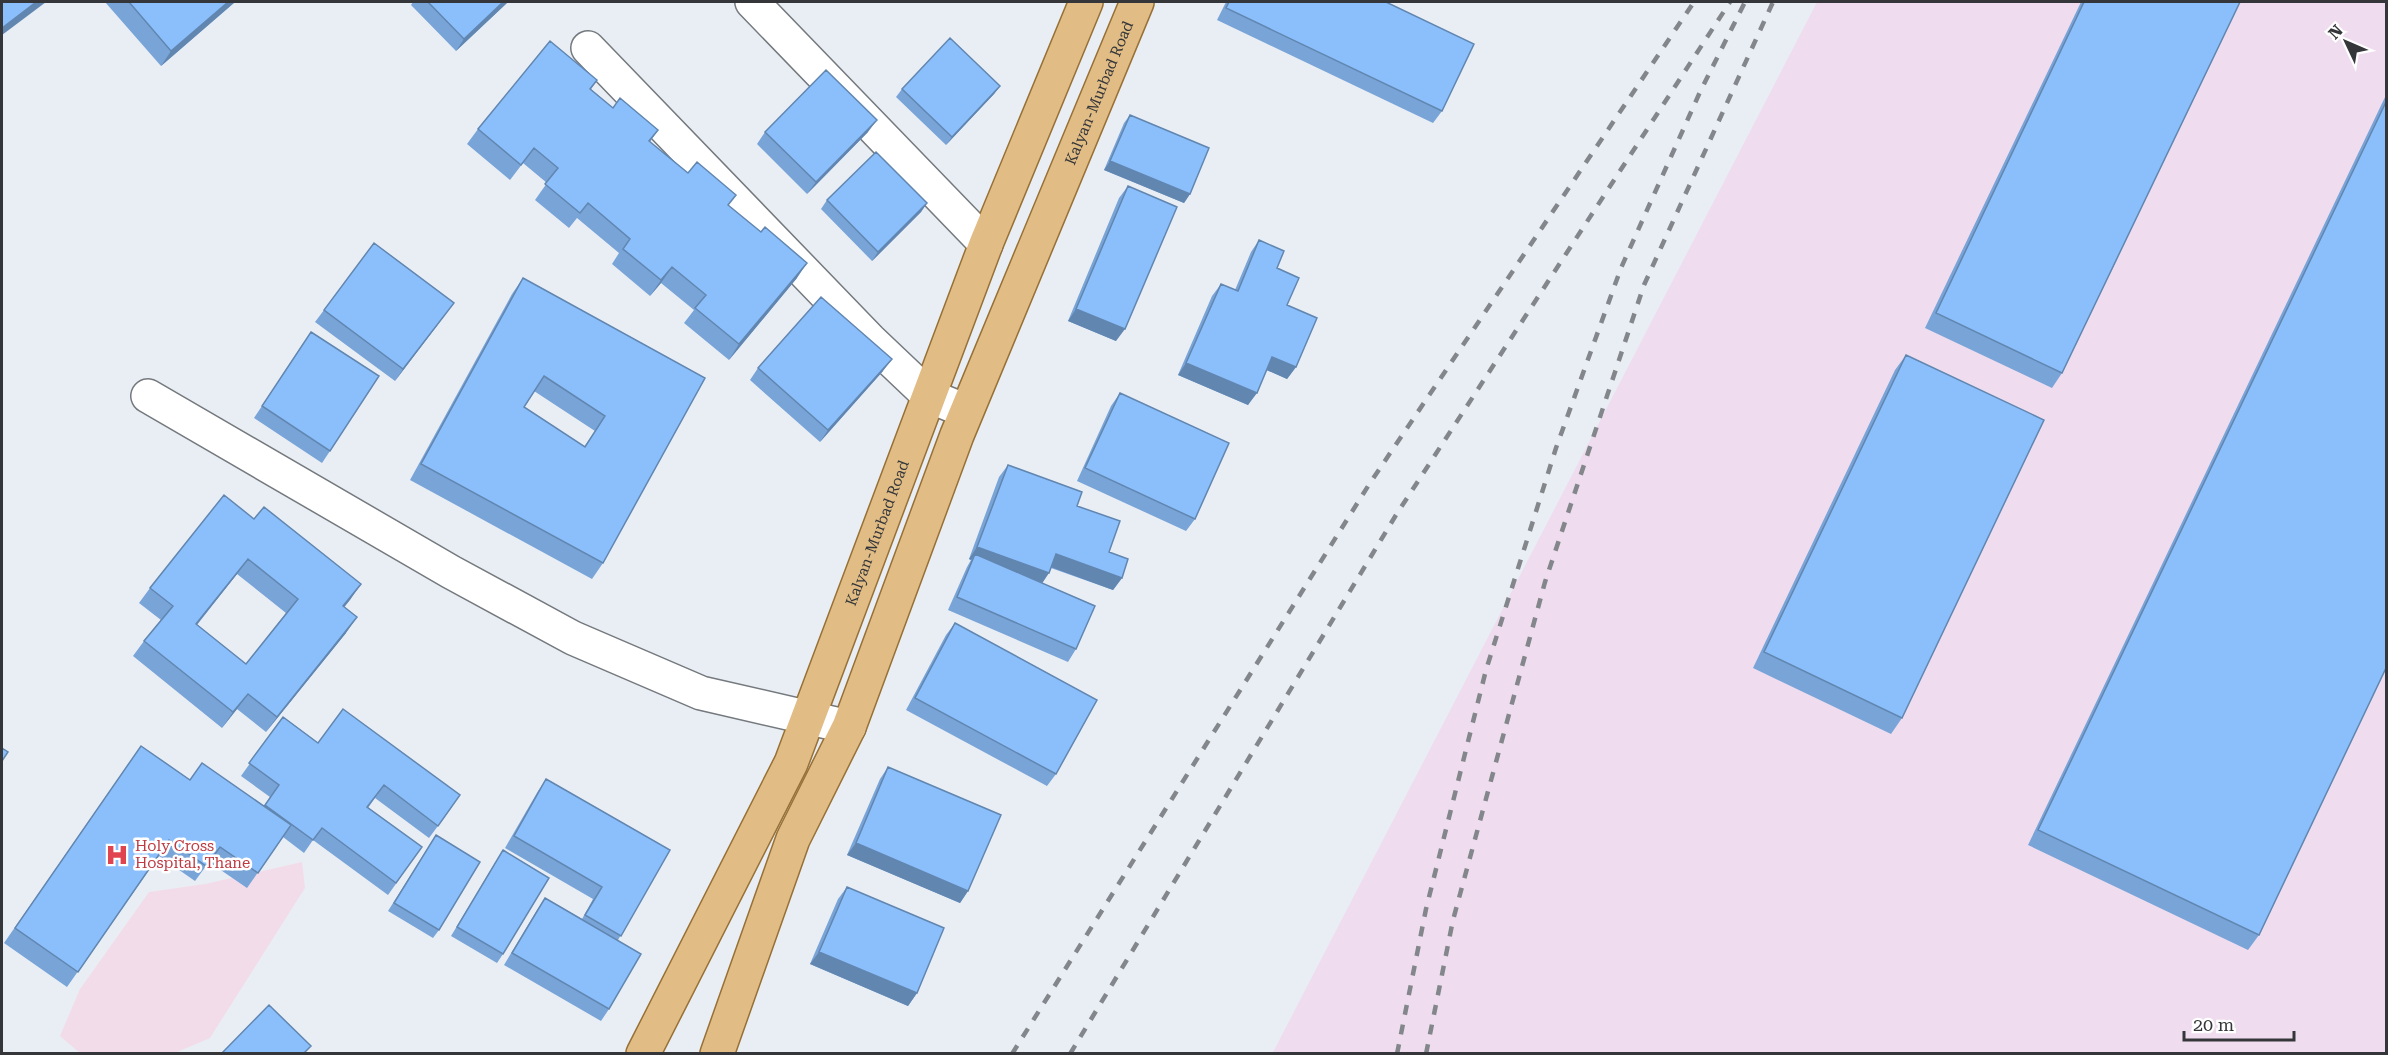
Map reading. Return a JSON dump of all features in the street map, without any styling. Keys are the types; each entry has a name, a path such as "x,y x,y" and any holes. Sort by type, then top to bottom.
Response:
{"main road":[{"name":"Kalyan-Murbad Road","path":"643,1053 791,762 806,717 986,244 1086,2"},
{"name":"Kalyan-Murbad Road","path":"717,1053 793,839 849,727 966,411 1137,2"}],"street":[{"path":"752,2 986,244"},
{"path":"588,48 870,340 929,396 966,411"},
{"path":"148,396 451,572 573,638 701,693 849,727"}],"shaded area":[{"path":"1817,2 2386,2 2386,1053 1272,1054"},
{"path":"302,862 305,888 210,1038 175,1053 81,1054 60,1036 80,989 149,892 205,884"}],"building":[{"path":"2,2 36,2 2,28"},
{"path":"129,2 228,2 171,51"},
{"path":"428,2 503,2 464,39"},
{"path":"1229,2 1386,2 1474,44 1442,111 1226,8"},
{"path":"2084,2 2240,2 2062,373 1936,313"},
{"path":"950,38 1000,86 952,137 902,89"},
{"path":"550,41 597,80 590,89 613,108 620,98 658,130 649,141 688,173 697,162 736,195 728,205 761,232 765,227 807,263 739,344 695,308 706,295 672,267 661,280 623,249 630,239 588,203 580,213 545,184 558,168 534,148 521,165 478,129"},
{"path":"826,70 877,120 816,182 765,132"},
{"path":"2386,102 2386,668 2259,935 2038,830"},
{"path":"1130,115 1209,148 1190,194 1110,161"},
{"path":"876,152 927,203 878,252 827,200"},
{"path":"1128,186 1177,207 1125,329 1076,309"},
{"path":"1259,240 1284,251 1277,268 1299,278 1287,305 1317,318 1296,367 1272,357 1257,393 1186,363 1221,284 1238,291"},
{"path":"374,243 454,303 403,369 324,310"},
{"path":"523,278 705,378 603,563 421,464","holes":["544,376 605,416 585,447 524,407"]},
{"path":"821,297 892,359 828,430 758,368"},
{"path":"311,332 379,376 330,451 262,406"},
{"path":"1906,355 2044,420 1902,718 1764,652"},
{"path":"1120,393 1229,443 1195,519 1085,468"},
{"path":"1008,465 1082,492 1077,506 1120,521 1109,552 1128,559 1122,578 1056,554 1049,573 977,547"},
{"path":"224,495 254,519 264,507 361,584 343,606 357,617 277,717 248,694 233,712 144,641 173,606 150,588","holes":["248,559 298,599 246,664 196,624"]},
{"path":"975,554 1095,606 1076,649 957,597"},
{"path":"955,623 1097,700 1056,774 915,698"},
{"path":"343,709 460,795 438,826 384,785 367,807 422,847 396,883 322,828 313,840 265,805 279,785 249,763 283,717 318,743"},
{"path":"141,746 190,780 202,763 291,825 258,873 220,847 206,866 169,840 78,972 15,928"},
{"path":"2,748 8,752 2,761"},
{"path":"888,767 1001,815 968,891 856,843"},
{"path":"546,779 670,850 621,936 585,915 602,887 514,836"},
{"path":"436,835 480,862 439,930 394,903"},
{"path":"503,850 549,878 503,954 457,927"},
{"path":"847,887 944,928 917,993 819,952"},
{"path":"545,898 641,954 609,1009 512,953"},
{"path":"269,1005 311,1046 304,1053 222,1053"}],"railway":[{"path":"1012,1054 1370,483 1694,2"},
{"path":"1070,1054 1396,515 1730,2"},
{"path":"1397,1054 1426,909 1486,670 1556,448 1621,268 1700,92 1745,2"},
{"path":"1426,1054 1453,920 1545,582 1644,285 1773,2"}],"place":[{"name":"Holy Cross Hospital, Thane","path":"117,855"}]}
